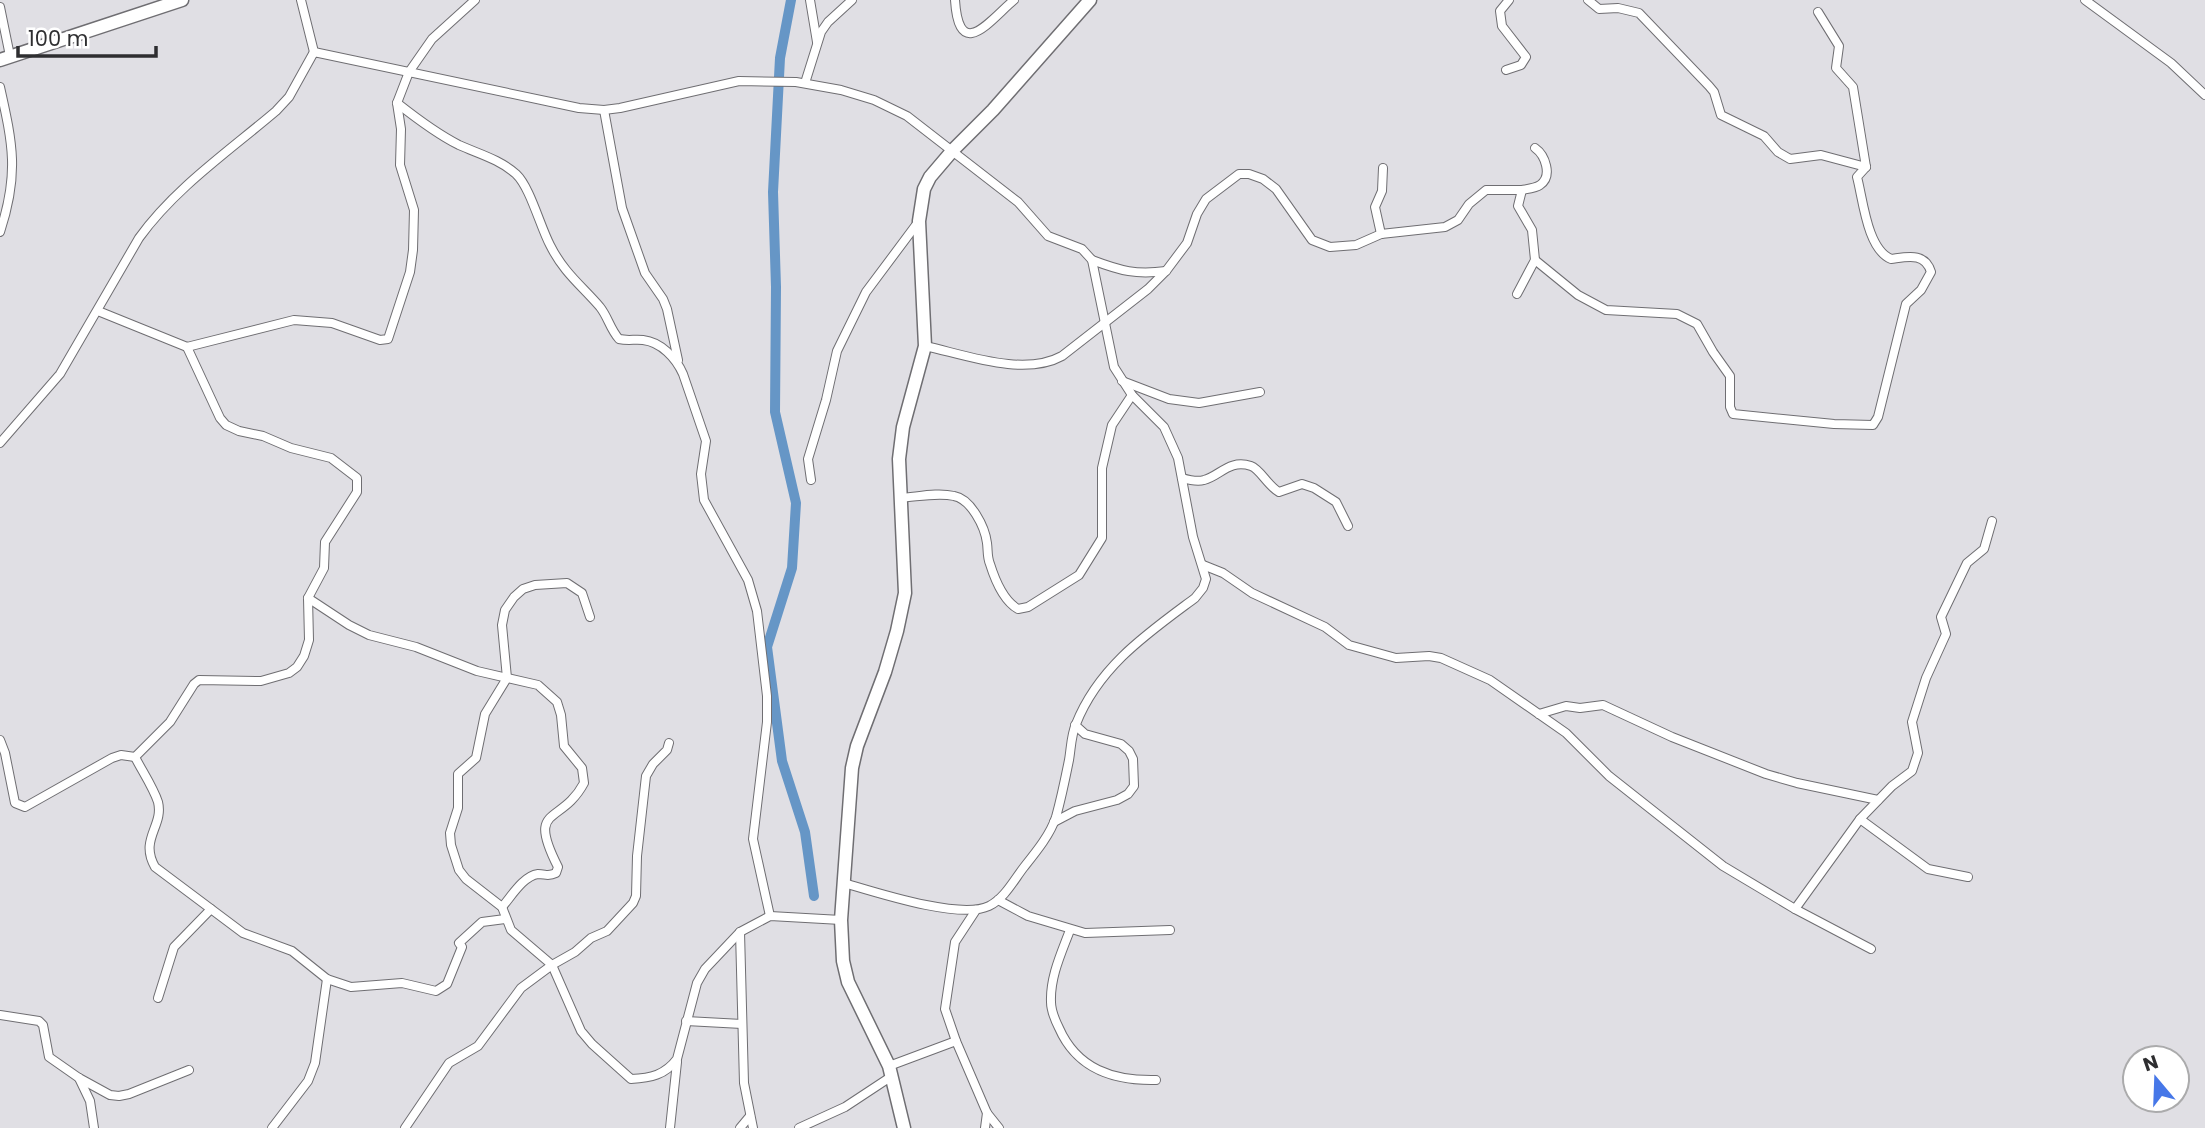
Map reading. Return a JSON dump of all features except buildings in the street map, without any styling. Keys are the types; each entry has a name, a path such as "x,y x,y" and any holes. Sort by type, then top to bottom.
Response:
{"street":[{"path":"0,7 5,58 182,0"},
{"path":"1,441 60,374 152,220 289,97 314,52 301,0"},
{"path":"98,311 187,347 294,320 332,323 380,340 388,339 410,272 413,250 414,210 400,165 401,129 397,103 409,72 432,39 475,0"},
{"path":"810,0 817,43"},
{"path":"801,83 828,22 852,0"},
{"path":"955,0 958,25 964,31 972,33 988,26 1010,1"},
{"path":"904,1128 891,1071 848,982 843,961 841,920 852,768 888,662 905,593 900,442 925,346 919,221 930,177 1090,0"},
{"path":"1506,70 1521,65 1526,57 1502,26 1500,11 1509,0"},
{"path":"1588,0 1600,9 1618,8 1639,13 1714,92 1721,116 1765,136 1783,157 1799,159 1821,155 1866,167"},
{"path":"2085,0 2189,77 2205,94"},
{"path":"1818,12 1839,46 1836,68 1853,87 1866,167"},
{"path":"314,52 579,108 604,110 726,83 761,80 841,90 874,100 907,116 1018,202 1048,236 1076,246 1092,260 1126,272 1143,274 1166,271"},
{"path":"0,87 12,154 10,202 0,232"},
{"path":"397,103 455,143 494,158 516,174 526,188 559,262 575,283 600,307 614,334 619,339 644,340 653,344 664,349 678,363"},
{"path":"604,110 622,208 645,273 667,309 678,363 706,440 701,474 704,500 748,580 757,611 767,696 767,722 753,839 770,916"},
{"path":"925,346 1028,366 1052,362 1076,348 1166,271 1187,243 1197,214 1206,199 1239,174 1263,179 1276,189 1303,230 1318,244 1330,247 1356,245 1381,234 1452,225 1469,204 1486,190 1501,192 1540,186 1544,180 1546,162 1543,154 1535,148"},
{"path":"1535,260 1578,295 1606,310 1677,314 1688,317 1697,324 1730,376 1730,407 1733,414 1873,425 1877,422 1891,372 1906,304 1921,290 1931,272 1928,263 1922,259 1891,259 1880,251 1868,227 1857,177 1866,167"},
{"path":"1381,234 1375,207 1382,191 1383,168"},
{"path":"1517,294 1535,260 1532,230 1518,205 1522,190"},
{"path":"811,480 808,459 837,351 866,292 919,221"},
{"path":"844,883 911,903 976,910 988,907 998,900 1038,849 1054,822 1064,786 1075,725 1092,693 1132,645 1195,598 1203,588 1206,579 1193,537 1172,442 1164,427 1132,395 1114,367 1092,260"},
{"path":"135,757 170,722 194,684 199,681 261,681 289,673 297,667 309,640 308,598 324,568 325,542 357,492 357,478 331,458 291,448 226,425 220,418 187,347"},
{"path":"1122,381 1169,399 1199,403 1260,392"},
{"path":"900,498 945,495 957,496 966,502 987,540 990,565 1006,599 1018,609 1028,607 1079,575 1102,538 1104,529 1101,468 1112,425 1132,395"},
{"path":"1182,478 1202,481 1228,466 1250,465 1270,487 1279,492 1301,484 1314,488 1336,502 1348,526"},
{"path":"1795,909 1860,819 1912,771 1917,762 1918,753 1912,722 1926,678 1946,634 1941,617 1967,563 1984,549 1992,521"},
{"path":"1203,565 1223,573 1252,593 1325,627 1349,645 1396,658 1429,656 1490,680 1566,733 1608,776 1723,866 1795,909 1871,949"},
{"path":"590,617 582,593 567,583 535,585 523,589 506,610 502,625 507,678 485,714 476,758 458,774 458,808 450,833 451,845 459,870 502,907 511,930 552,965 581,1031 593,1044 631,1079 660,1074 670,1068 677,1059"},
{"path":"308,598 369,635 416,648 477,671 538,685 557,702 564,746 582,768 584,776 579,792 544,824 548,848 558,867 556,873 551,876 538,874 531,877 502,907"},
{"path":"1539,714 1566,706 1580,708 1603,705 1690,745 1766,774 1878,800"},
{"path":"1054,822 1076,811 1117,800 1128,794 1134,786 1133,759 1129,751 1121,744 1085,734 1075,725"},
{"path":"0,740 15,803 20,807 25,807 112,758 121,755 135,757"},
{"path":"405,1128 449,1063 478,1046 521,988 575,952 590,938 607,931 633,903 646,776 667,750 669,743"},
{"path":"135,757 158,802 148,850 155,867 253,939 292,951 327,979 351,987 402,983 436,991 447,984 461,947 459,943 482,922 505,919"},
{"path":"1860,819 1928,869 1968,877"},
{"path":"998,900 1028,916 1070,930 1095,934 1170,930"},
{"path":"158,998 172,951 211,909"},
{"path":"976,910 955,942 945,1009 987,1113 999,1128"},
{"path":"670,1128 677,1059 697,984 705,969 740,932 770,916 841,920"},
{"path":"1070,930 1055,971 1052,990 1051,1005 1062,1034 1076,1055 1096,1069 1117,1078 1134,1081 1156,1080"},
{"path":"740,932 744,1083 753,1128"},
{"path":"272,1128 308,1081 316,1063 327,979"},
{"path":"0,1015 39,1021 43,1025 49,1057 79,1079 110,1095 129,1094 189,1070"},
{"path":"686,1021 742,1024"},
{"path":"799,1128 858,1100 891,1071 956,1041"},
{"path":"79,1079 89,1101 94,1128"},
{"path":"985,1128 987,1113"},
{"path":"740,1128 750,1116"}],"waterway":[{"path":"791,0 780,58 773,192 776,287 775,412 796,503 792,568 767,647 782,761 805,832 814,896"}]}
